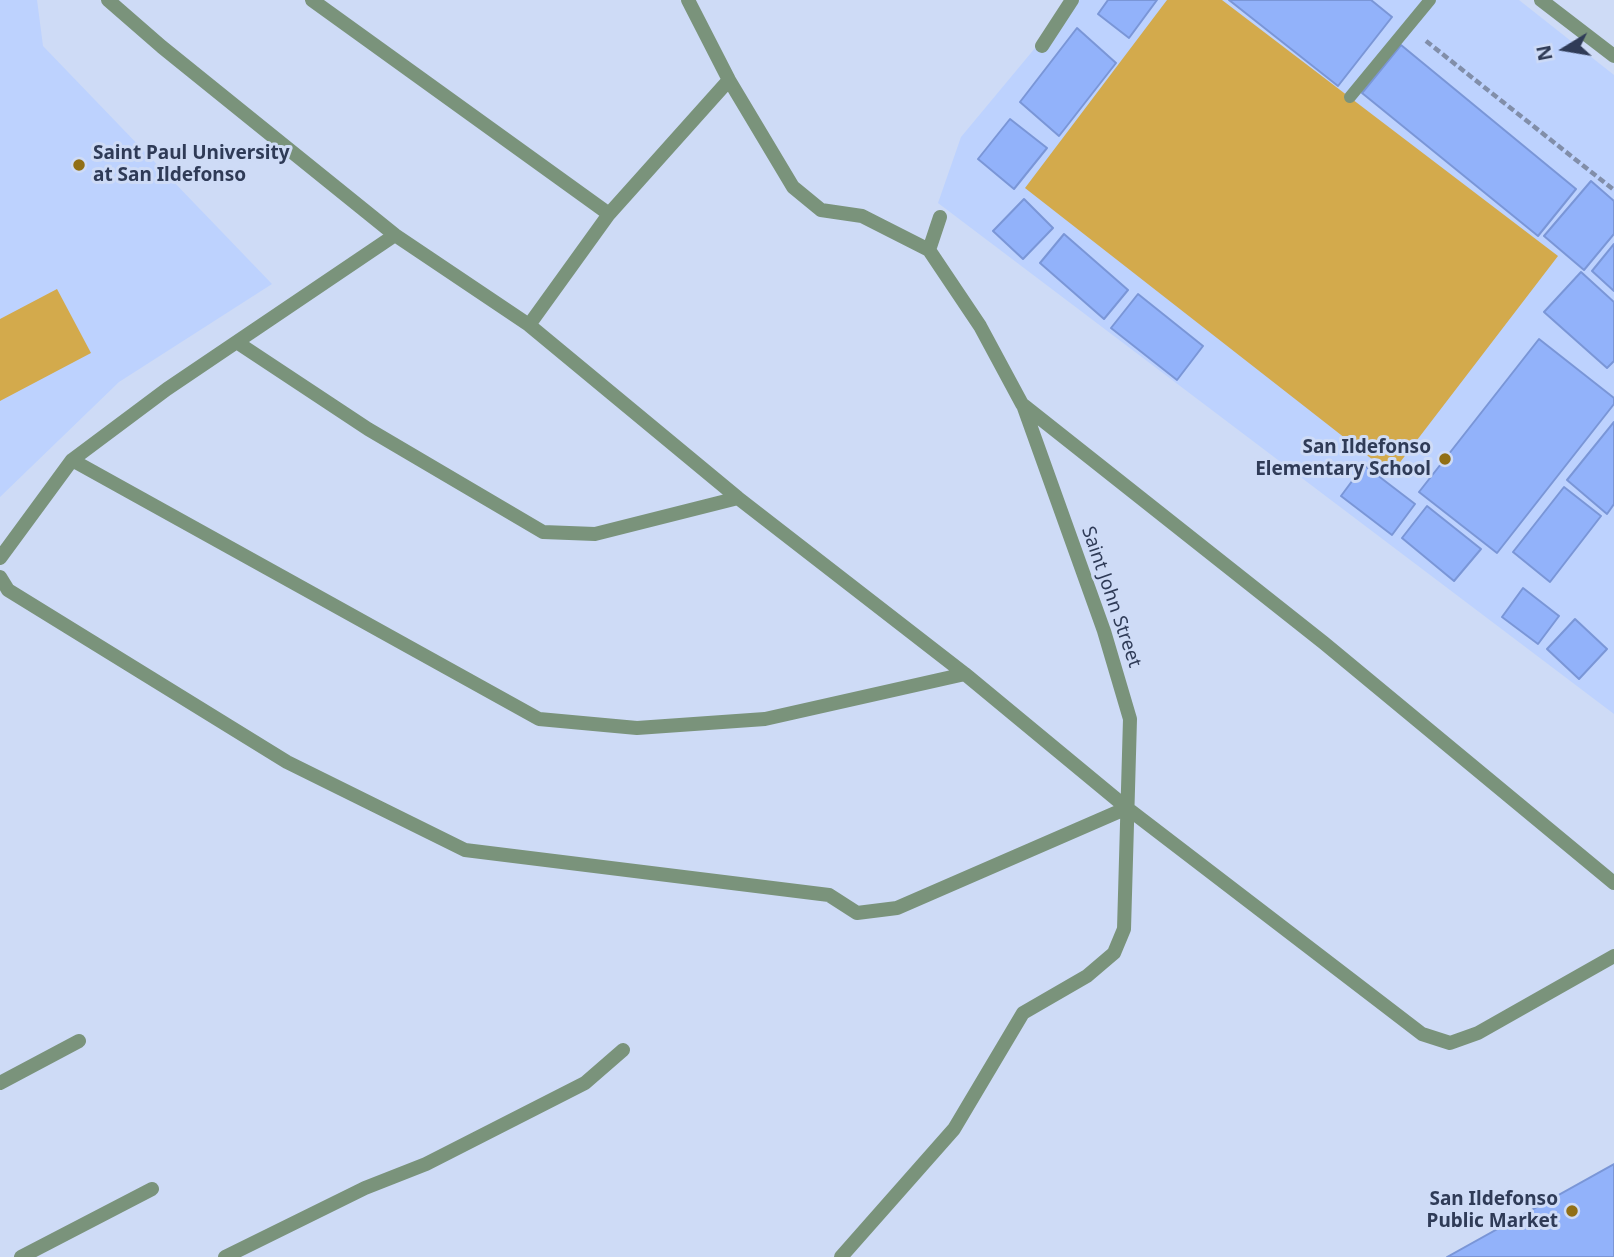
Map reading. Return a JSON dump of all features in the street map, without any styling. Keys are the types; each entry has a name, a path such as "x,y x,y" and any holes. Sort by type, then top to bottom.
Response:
{"street":[{"path":"108,0 162,47 395,235 529,325 738,498 965,674 1127,808 1422,1034 1450,1043 1478,1032 1614,956"},
{"path":"312,0 609,214"},
{"path":"688,0 729,80 793,187 821,210 862,216 929,250 980,326 1022,404 1324,643 1614,883"},
{"path":"1042,46 1072,0"},
{"path":"1541,0 1614,56"},
{"path":"529,325 609,214 729,80"},
{"path":"929,250 940,217"},
{"path":"0,558 72,460 167,389 395,235"},
{"path":"238,343 368,429 543,532 595,534 738,498"},
{"name":"Saint John Street","path":"841,1257 954,1129 1023,1013 1087,976 1114,953 1124,929 1130,719 1104,631 1022,404"},
{"path":"72,460 540,719 637,728 765,719 965,674"},
{"path":"0,577 8,590 287,762 465,850 830,895 857,913 897,908 1127,808"},
{"path":"0,1083 79,1041"},
{"path":"225,1257 365,1188 426,1164 585,1083 624,1050"},
{"path":"21,1257 152,1189"}],"lane":[{"path":"1350,97 1430,0"}],"path":[{"path":"1408,27 1614,190"}],"shaded area":[{"name":"Saint Paul University at San Ildefonso","path":"0,0 37,0 43,46 272,284 119,382 0,497"},
{"name":"San Ildefonso Elementary School","path":"1075,0 1519,0 1614,75 1614,714 938,203 961,137"},
{"path":"1167,0 1222,0 1558,256 1391,474 1025,188"},
{"path":"57,289 91,353 0,401 0,319"}],"building":[{"path":"1108,0 1157,0 1129,38 1098,14"},
{"path":"1229,0 1371,0 1392,17 1338,86"},
{"path":"1077,28 1116,63 1059,136 1020,102"},
{"path":"1401,45 1576,189 1538,236 1362,93"},
{"path":"1010,119 1047,148 1014,189 978,159"},
{"path":"1591,181 1614,201 1614,234 1584,270 1544,236"},
{"path":"1024,199 1053,228 1023,259 993,231"},
{"path":"1064,234 1128,290 1104,319 1040,263"},
{"path":"1614,244 1614,291 1592,271"},
{"path":"1581,272 1614,302 1614,361 1607,368 1544,312"},
{"path":"1138,294 1203,346 1177,380 1111,328"},
{"path":"1539,339 1614,398 1614,404 1497,553 1419,492"},
{"path":"1614,422 1614,504 1607,514 1567,480"},
{"path":"1364,465 1415,504 1392,535 1341,496"},
{"path":"1564,487 1601,516 1550,582 1513,552"},
{"path":"1427,506 1481,549 1454,581 1402,538"},
{"path":"1523,588 1559,616 1538,644 1502,617"},
{"path":"1575,619 1607,649 1579,679 1547,649"},
{"name":"San Ildefonso Public Market","path":"1614,1164 1614,1257 1447,1257"}],"place":[{"name":"Saint Paul University at San Ildefonso","path":"79,165"},
{"name":"San Ildefonso Elementary School","path":"1445,459"},
{"name":"San Ildefonso Public Market","path":"1572,1211"}]}
